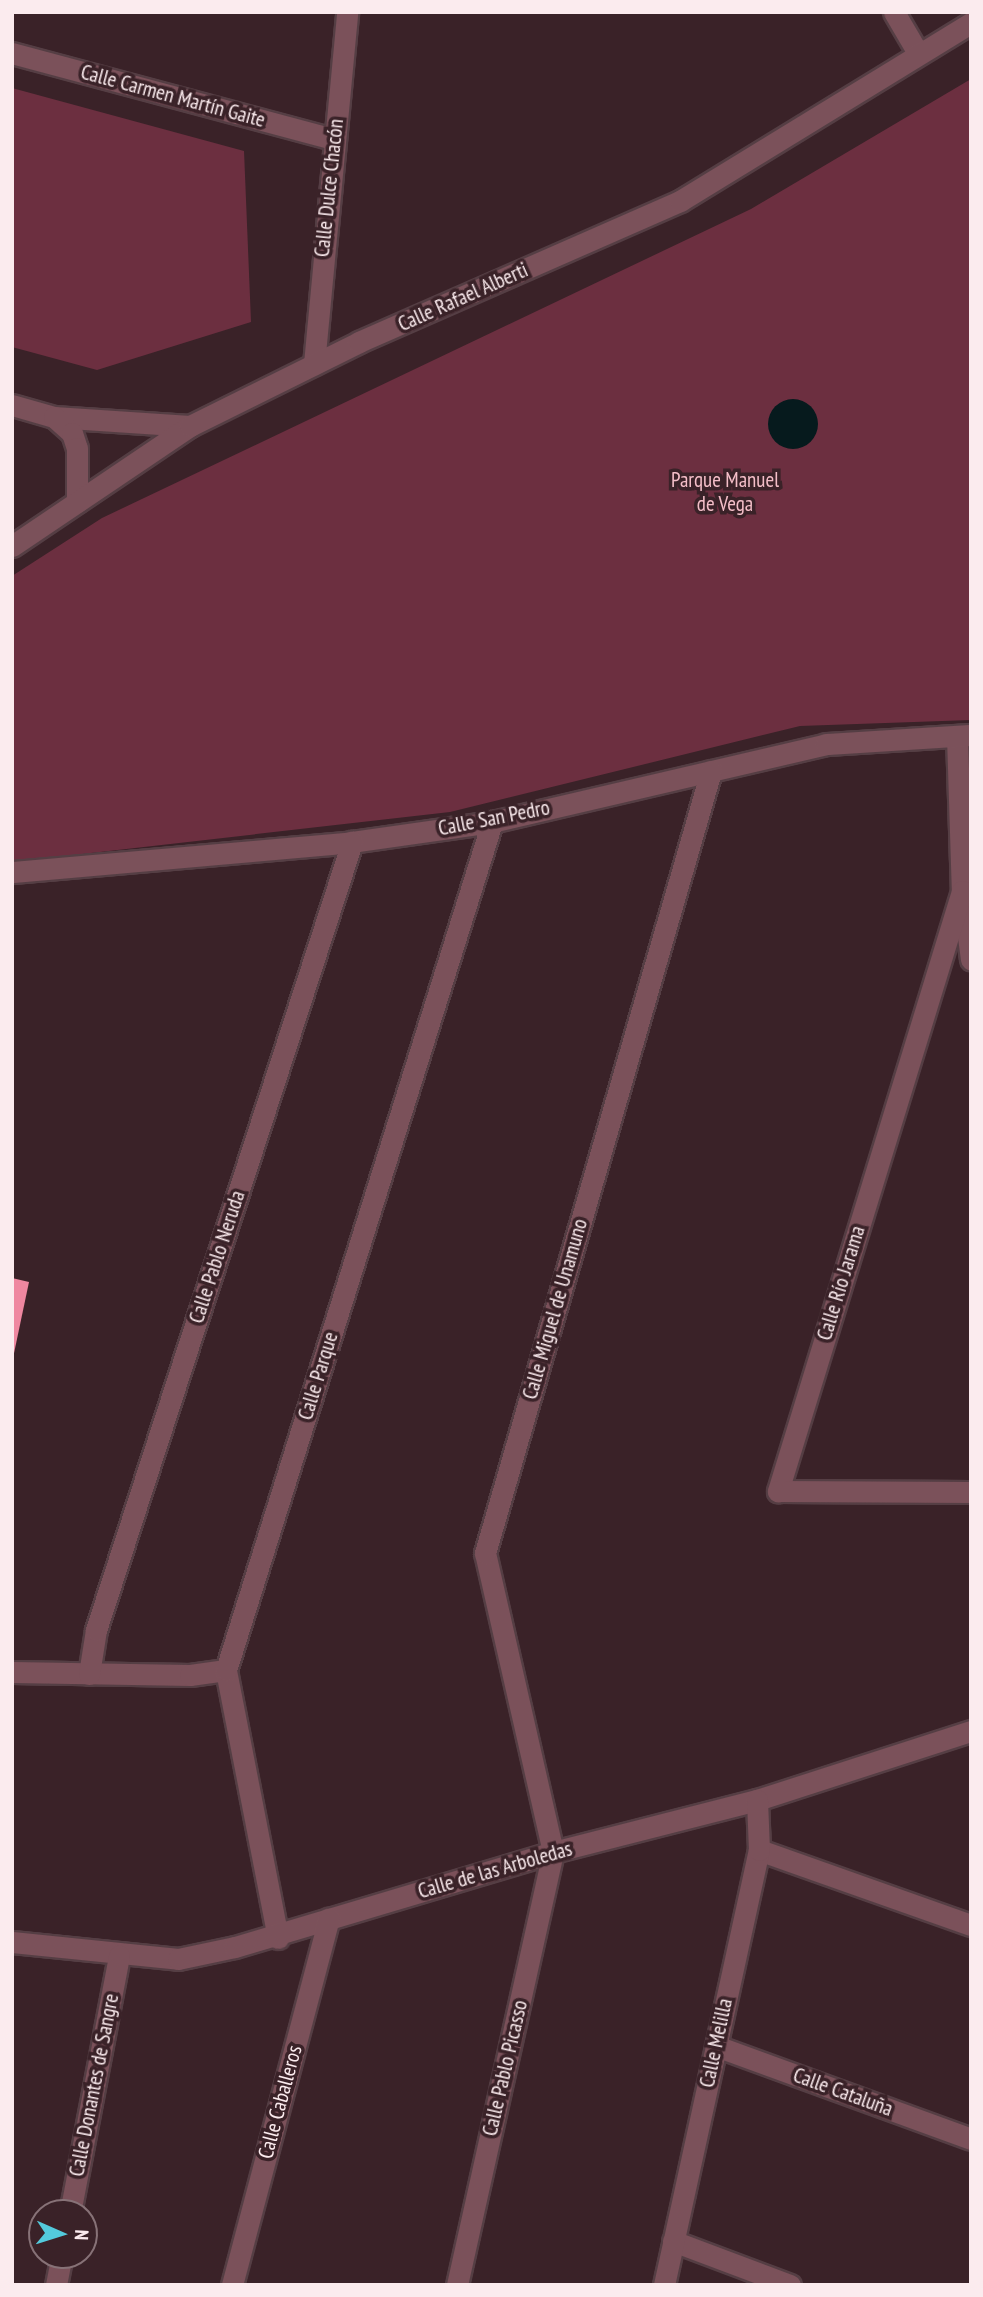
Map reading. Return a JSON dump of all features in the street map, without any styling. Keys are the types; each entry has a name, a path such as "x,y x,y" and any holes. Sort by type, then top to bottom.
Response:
{"street":[{"name":"Calle Dulce Chacón","path":"314,364 347,12"},
{"path":"894,12 918,53"},
{"name":"Calle Rafael Alberti","path":"918,53 971,15"},
{"name":"Calle Rafael Alberti","path":"12,546 190,426 314,364 680,201 971,23"},
{"name":"Calle Carmen Martín Gaite","path":"12,53 333,139"},
{"path":"12,405 54,417 190,426"},
{"path":"54,417 72,433 77,448 77,502"},
{"name":"Calle San Pedro","path":"12,872 352,842 492,822 826,744 964,735"},
{"name":"Calle Río Jarama","path":"964,735 962,891 971,959"},
{"name":"Calle Miguel de Unamuno","path":"553,1852 485,1553 711,771"},
{"name":"Calle Parque","path":"278,1938 226,1670 492,822"},
{"name":"Calle Pablo Neruda","path":"89,1674 96,1630 352,842"},
{"name":"Calle Río Jarama","path":"962,891 778,1491 971,1492"},
{"path":"12,1672 190,1675 226,1670"},
{"name":"Calle de las Arboledas","path":"12,1942 119,1956 178,1959 278,1938 329,1919 553,1852 757,1800 971,1731"},
{"name":"Calle Melilla","path":"664,2285 759,1850 757,1800"},
{"path":"759,1850 971,1925"},
{"name":"Calle Pablo Picasso","path":"457,2285 553,1852"},
{"name":"Calle Caballeros","path":"232,2285 329,1919"},
{"name":"Calle Donantes de Sangre","path":"73,2199 119,1956"},
{"name":"Calle Cataluña","path":"716,2046 971,2139"},
{"path":"673,2241 790,2285"}],"green space":[{"name":"Parque Manuel de Vega","path":"971,79 971,720 800,726 450,812 12,862 12,576 102,518 751,209"},
{"path":"12,88 244,151 251,322 97,370 12,347"}],"shaded area":[{"path":"783,400 803,400 817,414 817,434 803,448 783,448 769,434 769,414"}],"building":[{"path":"12,1278 29,1282 13,1358 12,1358"}]}
